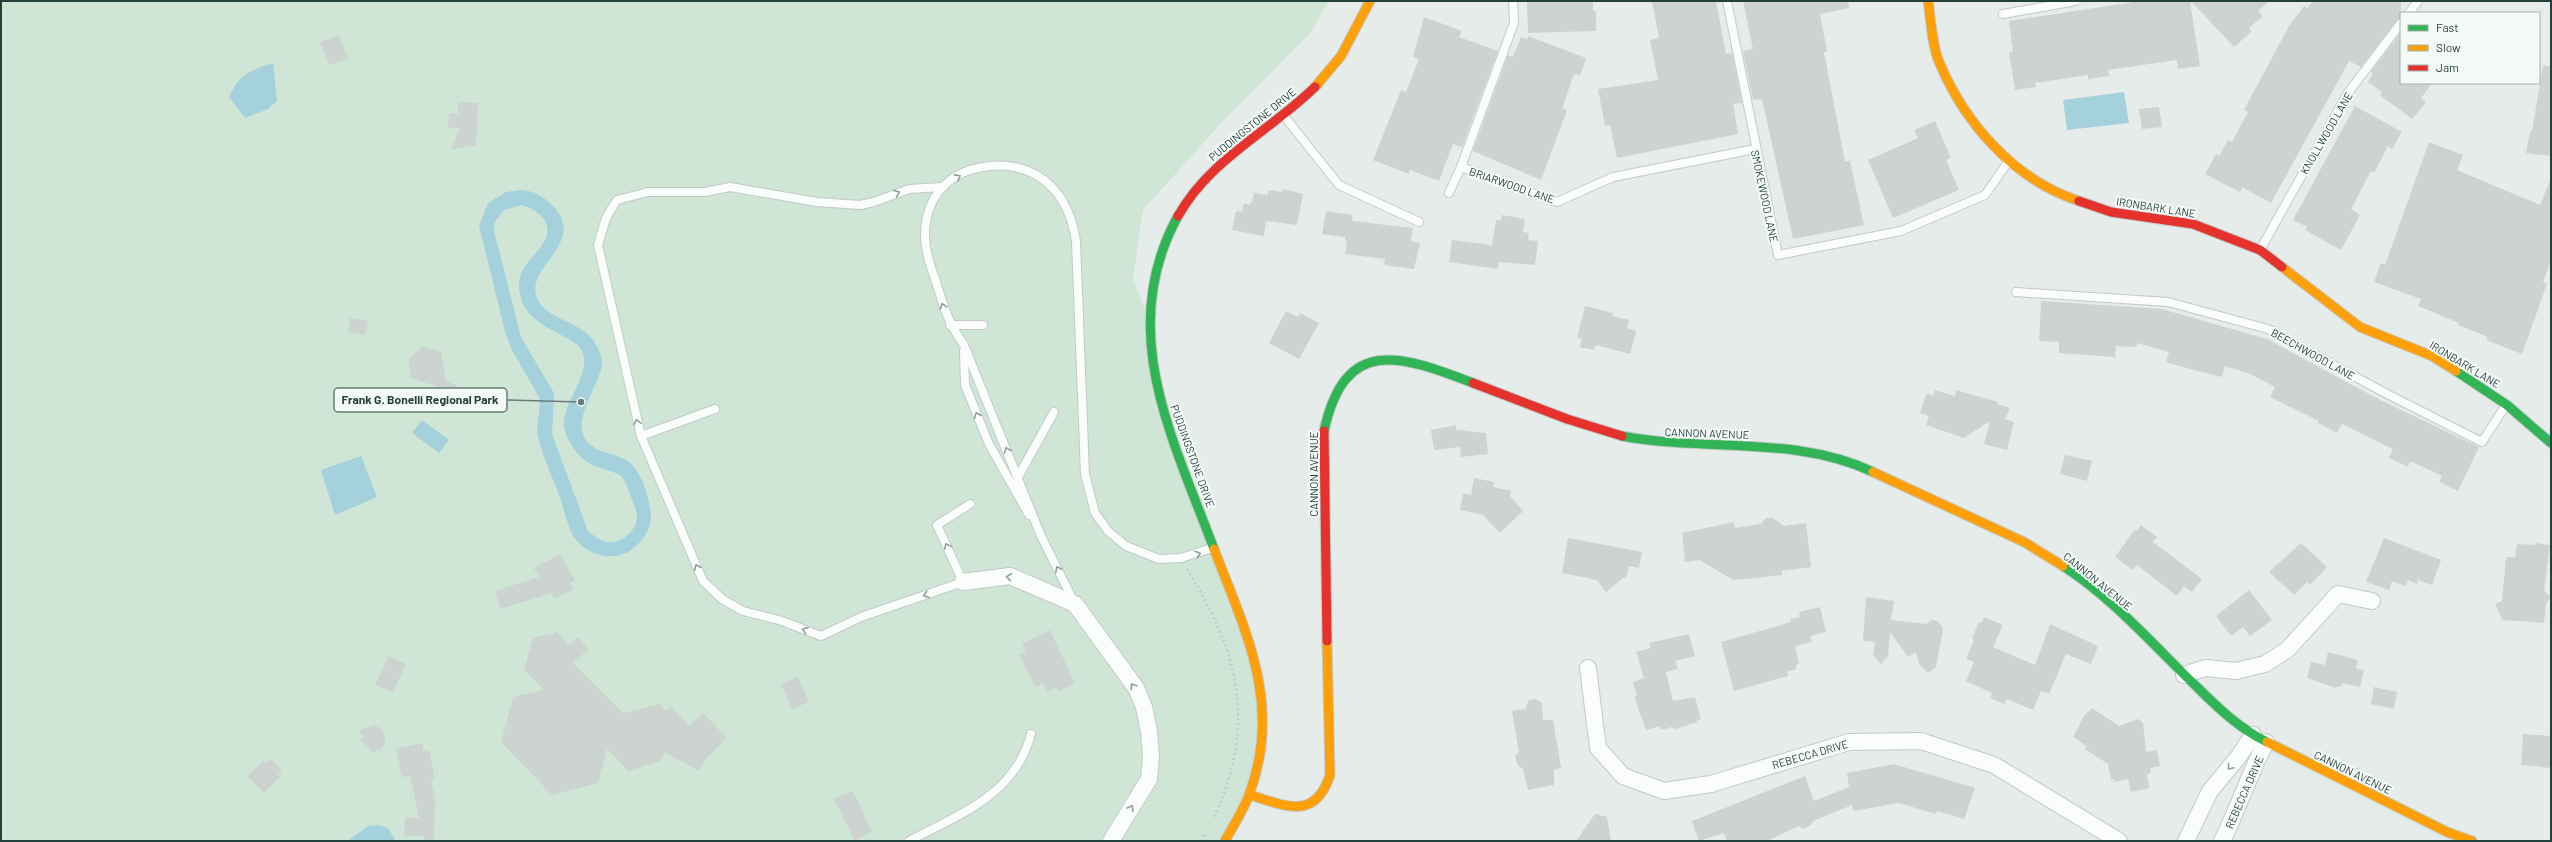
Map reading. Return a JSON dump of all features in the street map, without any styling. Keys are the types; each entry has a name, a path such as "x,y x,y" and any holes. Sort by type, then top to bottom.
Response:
{"street":[{"name":"PUDDINGSTONE DRIVE","path":"1224,841 1250,795 1261,748 1264,708 1256,663 1214,547 1168,430 1152,373 1148,318 1153,282 1160,255 1175,220 1202,182 1227,158 1284,116 1319,84 1348,48 1370,1"},
{"name":"IRONBARK LANE","path":"1928,1 1939,63 1974,126 2009,161 2057,194 2111,212 2193,224 2260,250 2360,327 2432,356 2477,383 2507,405 2551,443"},
{"name":"CANNON AVENUE","path":"1250,795 1295,808 1309,806 1321,798 1328,787 1330,775 1323,437 1329,408 1340,386 1353,372 1369,362 1394,360 1425,366 1590,427 1651,442 1790,448 1822,452 1850,461 2024,542 2067,569 2107,601 2221,710 2259,739 2440,828 2472,841"},
{"path":"963,582 992,576 1010,576 1075,604 1136,688 1144,707 1149,731 1151,757 1149,778 1111,841"},
{"path":"2184,675 2206,668 2236,671 2265,664 2288,650 2338,594 2372,601"},
{"name":"REBECCA DRIVE","path":"1588,668 1598,748 1623,776 1664,791 1711,784 1849,742 1921,742 1994,766 2119,841"},
{"name":"REBECCA DRIVE","path":"2186,841 2210,791 2239,756 2259,739"},
{"name":"REBECCA DRIVE","path":"2222,841 2240,804 2252,770 2259,739"}],"lane":[{"name":"BRIARWOOD LANE","path":"1513,1 1514,23 1461,167 1557,202 1613,177 1755,148"},
{"name":"SMOKEWOOD LANE","path":"1727,1 1755,148 1778,255 1901,231 1985,195 2009,161"},
{"path":"2003,14 2076,1"},
{"path":"2410,12 2418,1"},
{"name":"KNOLLWOOD LANE","path":"2260,250 2348,93 2400,24"},
{"path":"1284,116 1339,185 1419,222"},
{"path":"1041,536 964,345 950,325 926,251 924,234 931,203 942,187 959,176 983,166 1012,166 1038,176 1059,195 1073,221 1076,241 1085,474 1095,513 1108,531 1126,546 1160,559 1181,558 1214,547"},
{"path":"1449,193 1461,167"},
{"path":"942,187 908,189 874,202 860,205 817,202 730,188 704,192 648,192 617,200 606,218 598,245 640,436 703,581 722,599 743,611 782,621 822,636 861,617 963,582 937,525 970,504"},
{"name":"BEECHWOOD LANE","path":"2016,292 2168,302 2268,329 2386,394 2482,442 2507,405"},
{"path":"950,325 983,325"},
{"path":"964,345 965,385 989,444 1041,536 1075,604"},
{"path":"640,436 714,409"},
{"path":"1018,476 1054,412"},
{"path":"909,841 998,790 1020,765 1031,734"}],"path":[{"path":"1181,558 1219,626 1236,675 1237,730 1232,769 1225,792 1210,824"},
{"path":"1201,841 1207,830"}],"green space":[{"path":"1,1 1329,1 1311,32 1225,119 1143,210 1133,278 1148,318 1152,373 1256,663 1261,748 1225,841 1,841"}],"water":[{"path":"273,63 277,101 268,109 245,118 229,97 233,89 246,74"},
{"path":"2124,92 2129,123 2067,130 2063,100"},
{"path":"520,190 538,195 546,199 553,206 562,219 563,232 560,243 539,276 535,287 537,298 542,306 549,312 582,330 595,343 601,357 602,366 584,412 582,430 584,437 596,449 629,462 639,475 649,501 651,516 650,524 642,540 628,552 619,555 601,555 593,552 578,542 572,534 540,445 537,432 540,407 539,397 513,352 506,335 479,226 488,203 506,192","holes":["522,205 528,207 543,218 546,223 547,235 544,242 528,262 522,273 519,286 520,296 524,305 535,319 567,338 581,349 584,358 581,378 567,408 564,418 564,427 571,445 580,456 590,464 618,474 626,484 636,511 636,523 628,535 614,542 600,540 588,531 552,434 554,393 521,337 495,235 494,223 504,210"]},
{"path":"422,420 449,440 439,453 412,433"},
{"path":"361,456 377,497 335,515 321,470"},
{"path":"379,825 388,828 396,841 348,841 368,826"}],"building":[{"path":"1527,1 1593,1 1593,11 1596,11 1596,31 1528,33"},
{"path":"1652,1 1716,1 1726,54 1732,53 1742,103 1733,104 1738,134 1617,158 1610,125 1605,126 1598,89 1658,80 1650,40 1659,38"},
{"path":"1743,1 1848,1 1849,8 1820,14 1827,51 1824,52 1845,162 1850,161 1864,225 1793,239 1762,99 1753,100 1743,51 1753,49"},
{"path":"2141,1 2190,1 2200,66 2178,69 2177,60 2108,70 2109,76 2088,79 2088,75 2035,83 2036,87 2015,90 2009,52 2013,51 2009,21"},
{"path":"2191,1 2270,1 2258,11 2263,16 2249,28 2252,31 2234,47"},
{"path":"2313,1 2401,1 2400,18 2397,20 2361,67 2349,61 2271,203 2242,187 2240,192 2205,174 2216,154 2219,156 2228,140 2232,142 2248,112 2244,110 2289,26 2304,6 2307,8"},
{"path":"1424,17 1462,31 1459,37 1498,51 1462,147 1453,144 1439,181 1410,170 1409,174 1373,160 1401,90 1406,92 1419,59 1413,57"},
{"path":"2400,33 2400,84 2431,84 2421,98 2426,102 2412,119 2380,95 2382,92 2368,82 2373,73 2371,72"},
{"path":"339,35 348,59 329,65 320,42"},
{"path":"1528,36 1586,58 1580,76 1574,74 1562,108 1567,110 1541,180 1473,151 1508,55 1513,57 1521,37 1528,39"},
{"path":"2543,66 2551,66 2551,156 2526,153 2530,131 2532,131"},
{"path":"458,102 478,103 476,145 451,150 460,128 448,128 449,113 458,114"},
{"path":"2355,106 2402,132 2392,149 2388,146 2374,173 2371,171 2351,209 2360,215 2341,250 2305,230 2307,227 2293,220"},
{"path":"2159,107 2162,127 2142,129 2139,109"},
{"path":"1935,121 1951,158 1946,160 1959,190 1893,218 1868,160 1918,138 1914,130"},
{"path":"2429,142 2463,155 2457,170 2540,205 2551,178 2551,261 2543,282 2547,284 2522,354 2486,340 2488,337 2418,306 2421,299 2374,282 2381,263 2385,265"},
{"path":"1283,189 1303,194 1297,225 1266,221 1264,236 1232,230 1236,211 1242,212 1244,203 1249,205 1252,202 1254,193 1268,195 1269,190 1282,192"},
{"path":"1326,211 1353,215 1352,221 1413,228 1411,241 1420,243 1414,269 1384,265 1385,259 1345,254 1347,241 1345,240 1345,237 1322,234"},
{"path":"1502,215 1525,219 1523,232 1529,233 1528,240 1538,241 1535,265 1499,262 1498,269 1449,262 1452,240 1492,245 1496,220 1501,221"},
{"path":"2041,301 2162,309 2267,339 2378,399 2479,447 2458,491 2439,482 2442,476 2410,461 2408,467 2389,458 2393,449 2342,424 2337,433 2318,423 2319,421 2270,397 2275,387 2250,374 2225,366 2222,377 2186,368 2166,362 2169,352 2137,343 2136,347 2116,346 2115,357 2059,353 2059,342 2039,341"},
{"path":"1585,306 1613,313 1612,316 1629,320 1627,328 1636,331 1630,354 1596,345 1594,350 1580,347 1582,339 1577,338"},
{"path":"1286,311 1298,317 1300,313 1319,323 1299,359 1269,343"},
{"path":"350,318 368,321 365,335 348,332"},
{"path":"423,346 441,352 446,381 457,386 457,395 449,401 441,396 441,388 411,378 408,359"},
{"path":"1935,390 1955,396 1956,390 1998,402 1997,404 2010,408 2005,419 2014,422 2007,450 1984,444 1990,421 1964,438 1926,425 1929,416 1920,413 1927,393 1933,396"},
{"path":"1456,425 1456,430 1486,433 1488,454 1461,457 1460,447 1434,450 1431,430"},
{"path":"2065,455 2092,461 2087,481 2060,474"},
{"path":"1474,478 1494,482 1493,487 1511,491 1510,496 1523,511 1500,533 1483,515 1460,510 1463,493 1471,495"},
{"path":"1766,518 1773,518 1784,526 1806,523 1811,567 1782,571 1782,575 1733,580 1700,560 1685,562 1682,533 1734,522 1735,528 1761,524"},
{"path":"2141,525 2157,537 2153,542 2202,579 2192,592 2184,586 2177,596 2137,565 2133,570 2115,557 2135,529 2137,531"},
{"path":"1568,538 1642,552 1639,568 1629,566 1626,578 1623,578 1606,592 1597,580 1562,573"},
{"path":"2384,538 2441,560 2432,585 2418,580 2417,584 2408,580 2406,586 2392,581 2389,590 2366,582"},
{"path":"2301,543 2327,567 2310,585 2307,582 2294,595 2269,572"},
{"path":"2535,543 2550,545 2544,591 2551,597 2546,603 2544,623 2502,620 2495,604 2502,601 2506,557 2515,557 2517,544 2535,545"},
{"path":"560,554 575,581 570,583 573,589 555,599 552,593 500,609 495,591 539,577 534,568"},
{"path":"2249,590 2272,620 2250,636 2243,627 2231,636 2216,616"},
{"path":"1866,597 1894,601 1891,620 1927,624 1931,620 1938,621 1943,629 1936,667 1928,673 1919,664 1916,652 1908,657 1890,632 1888,656 1881,664 1873,655 1875,642 1863,641"},
{"path":"1820,607 1826,632 1810,636 1812,642 1795,646 1799,663 1797,664 1795,670 1787,671 1788,676 1734,691 1721,642 1791,622 1790,619 1800,617 1799,612"},
{"path":"1984,617 2003,625 1993,647 2035,665 2050,624 2098,646 2091,664 2066,654 2049,694 2041,691 2033,710 2007,699 2004,704 1990,698 1992,693 1966,681 1974,662 1966,659 1974,640 1972,638 1979,622 1981,623"},
{"path":"1050,630 1075,683 1058,692 1056,687 1047,692 1043,683 1035,687 1019,655 1026,651 1022,644"},
{"path":"557,632 569,645 578,637 589,649 573,663 623,713 659,704 666,711 671,707 689,726 703,713 727,738 705,760 699,771 664,752 661,761 628,771 607,749 598,783 552,795 501,742 513,697 544,690 524,670 533,638"},
{"path":"1689,634 1695,656 1675,661 1678,669 1666,672 1673,701 1695,697 1701,719 1697,720 1697,722 1676,729 1672,727 1661,730 1660,726 1646,730 1634,697 1637,696 1633,682 1644,678 1636,652 1651,648 1649,643"},
{"path":"2328,652 2358,660 2356,668 2364,670 2360,687 2342,683 2341,687 2337,686 2336,688 2307,678 2311,662 2325,665"},
{"path":"389,656 406,664 393,692 375,685"},
{"path":"798,677 809,702 792,709 781,684"},
{"path":"2374,687 2397,692 2394,709 2371,704"},
{"path":"1536,699 1542,703 1543,720 1553,720 1561,768 1554,770 1554,785 1528,790 1523,769 1518,766 1515,756 1519,752 1512,711 1525,709 1529,700"},
{"path":"2092,708 2119,726 2138,719 2143,723 2146,752 2157,750 2160,766 2150,768 2151,773 2147,774 2149,788 2131,792 2128,779 2114,782 2114,779 2111,780 2108,764 2085,749 2087,746 2073,737 2084,716"},
{"path":"374,725 382,729 386,740 380,752 377,749 374,753 360,740 364,736 358,731"},
{"path":"2523,734 2551,736 2551,768 2521,765"},
{"path":"422,743 423,751 429,750 435,779 431,780 435,799 434,841 424,841 423,836 404,836 405,817 419,818 410,776 402,777 396,749"},
{"path":"271,759 282,771 278,775 280,777 264,793 247,776 264,760 266,763"},
{"path":"1894,764 1975,788 1964,819 1937,811 1936,814 1899,803 1853,811 1852,805 1813,821 1811,825 1803,829 1799,826 1767,841 1727,841 1724,833 1699,841 1692,821 1805,776 1814,801 1849,787 1847,773"},
{"path":"853,791 872,831 855,841 834,799"},
{"path":"1595,814 1607,817 1611,841 1576,841"}],"traffic: fast":[{"path":"1178,216 1160,259 1151,301 1151,342 1157,384 1168,425 1182,467 1214,549"},
{"path":"1324,431 1333,400 1346,379 1361,366 1379,360 1399,361 1422,365 1473,383"},
{"path":"2456,371 2507,405 2551,443"},
{"path":"1622,436 1653,441 1749,446 1813,453 1843,460 1873,472"},
{"path":"2063,566 2116,608 2221,710 2248,731 2267,742"}],"traffic: slow":[{"path":"1315,87 1341,56 1370,1"},
{"path":"1928,1 1933,42 1937,57 1951,87 1979,129 1995,148 2014,165 2056,192 2079,201"},
{"path":"2282,267 2360,327 2432,356 2456,371"},
{"path":"1873,472 2024,542 2063,566"},
{"path":"1214,549 1248,640 1256,669 1261,699 1262,730 1259,762 1247,801 1225,841"},
{"path":"1250,795 1287,806 1298,806 1308,804 1316,799 1324,790 1330,775 1327,641"},
{"path":"2267,742 2447,832 2472,841"}],"traffic: jam":[{"path":"1178,216 1191,196 1207,178 1224,162 1298,103 1315,87"},
{"path":"2079,201 2111,212 2193,224 2260,250 2282,267"},
{"path":"1473,383 1567,419 1622,436"},
{"path":"1324,431 1327,641"}],"place":[{"name":"Frank G. Bonelli Regional Park","path":"581,402"}]}
